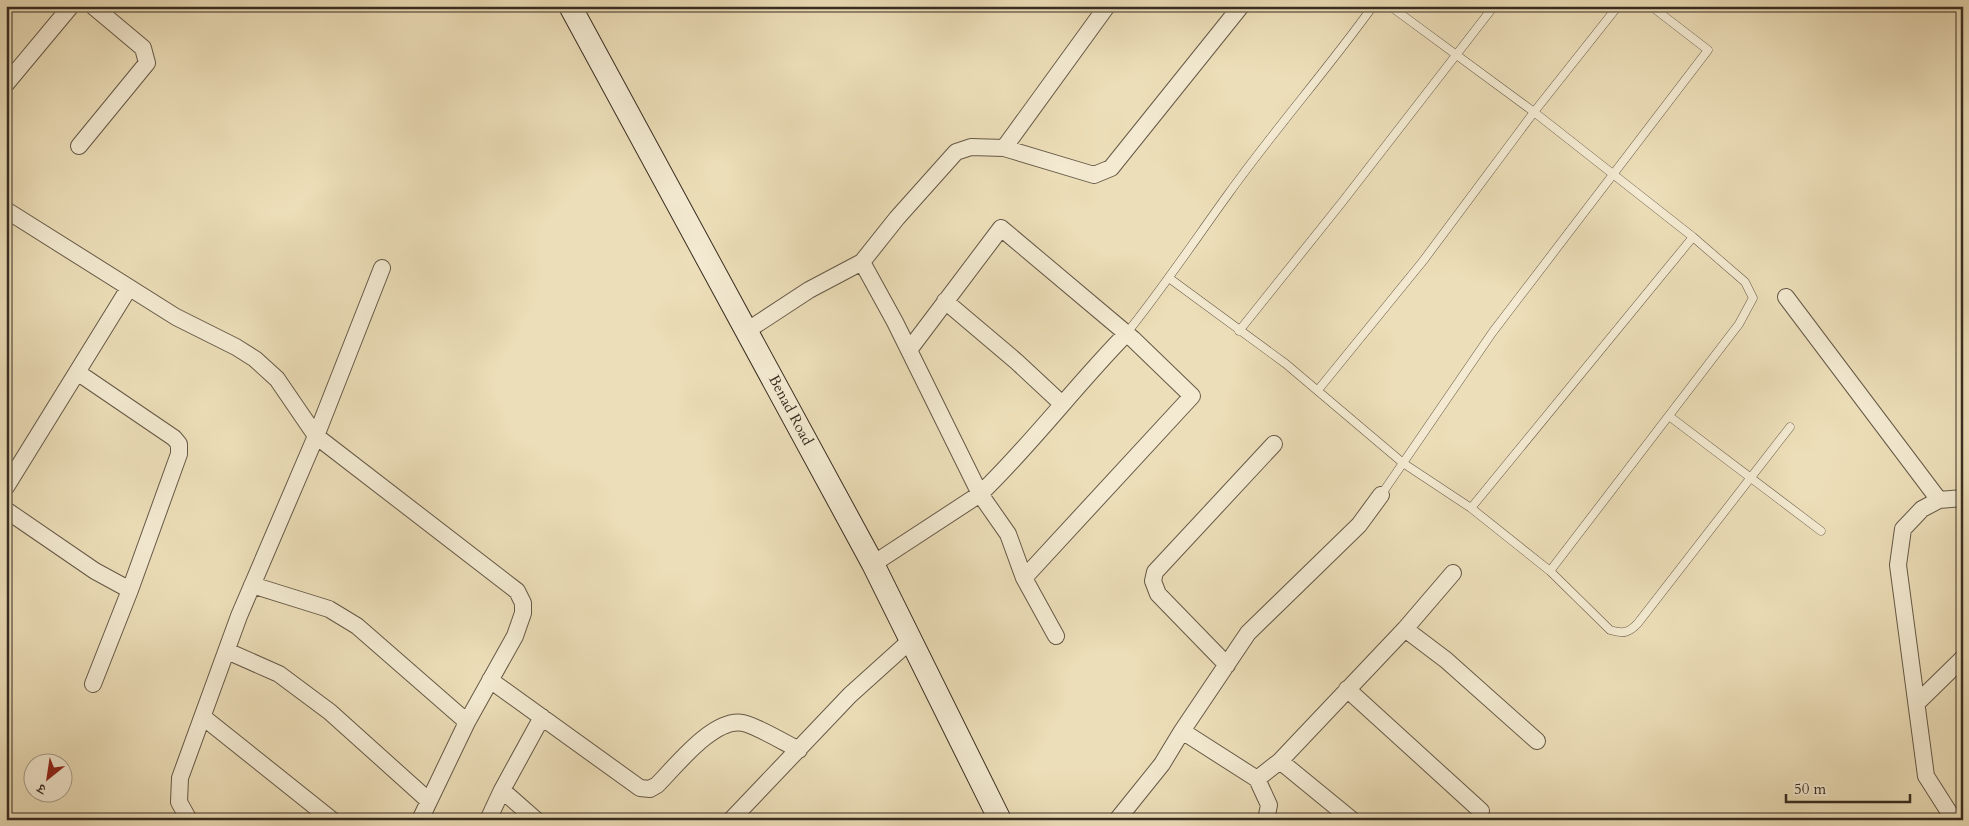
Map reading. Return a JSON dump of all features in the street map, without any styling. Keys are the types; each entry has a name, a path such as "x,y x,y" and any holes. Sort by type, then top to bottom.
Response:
{"main road":[{"name":"Benad Road","path":"570,6 693,235 748,330 874,564 1000,820"}],"street":[{"path":"6,84 71,6"},
{"path":"79,146 146,63 144,48 93,6"},
{"path":"1004,148 1107,6"},
{"path":"748,330 809,290 862,262 897,218 956,152 971,147 1004,148 1094,175 1111,168 1241,6"},
{"path":"6,210 176,317 236,347 255,360 277,379 316,436 517,591 522,603 523,613 515,636 467,722 420,820"},
{"path":"909,350 1000,228 1126,334 1192,396 1024,578"},
{"path":"862,262 909,350 980,494 1008,534 1024,578 1056,636"},
{"path":"188,820 179,802 180,778 252,585 316,436 382,268"},
{"path":"6,487 129,288"},
{"path":"1786,297 1939,500"},
{"path":"945,301 1062,403"},
{"path":"874,564 980,494 1013,462 1062,403 1126,334"},
{"path":"77,372 174,438 179,444 179,454 130,590 93,684"},
{"path":"1228,664 1158,594 1153,581 1154,572 1274,444"},
{"path":"1117,820 1162,764 1248,633 1359,525 1380,495"},
{"path":"1963,498 1939,500 1922,509 1903,529 1898,565 1926,776 1955,820 1963,811"},
{"path":"6,510 95,571 130,590"},
{"path":"1257,778 1280,761 1405,629 1453,573"},
{"path":"252,585 328,608 357,626 467,722"},
{"path":"1405,629 1446,660 1537,741"},
{"path":"731,820 850,695 911,640"},
{"path":"227,651 279,674 330,712 429,801"},
{"path":"1917,703 1963,658"},
{"path":"490,680 640,788 650,789 657,785 708,734 726,724 743,723 799,750"},
{"path":"1347,689 1481,811"},
{"path":"203,717 332,820"},
{"path":"488,820 502,790 542,718"},
{"path":"1182,731 1257,778 1269,805 1266,820"},
{"path":"1280,761 1352,820"},
{"path":"502,790 536,820"}],"lane":[{"path":"1126,334 1169,278 1230,192 1338,55 1372,6"},
{"path":"1390,6 1534,112 1693,237 1745,282 1753,298 1739,324 1550,571"},
{"path":"1239,331 1343,201 1494,6"},
{"path":"1318,390 1423,261 1534,112 1618,6"},
{"path":"1380,495 1492,333 1708,50 1651,6"},
{"path":"1471,508 1693,237"},
{"path":"1169,278 1318,390 1403,463 1471,508 1550,571 1610,630 1620,633 1630,632 1790,427"},
{"path":"1668,416 1821,531"}]}
